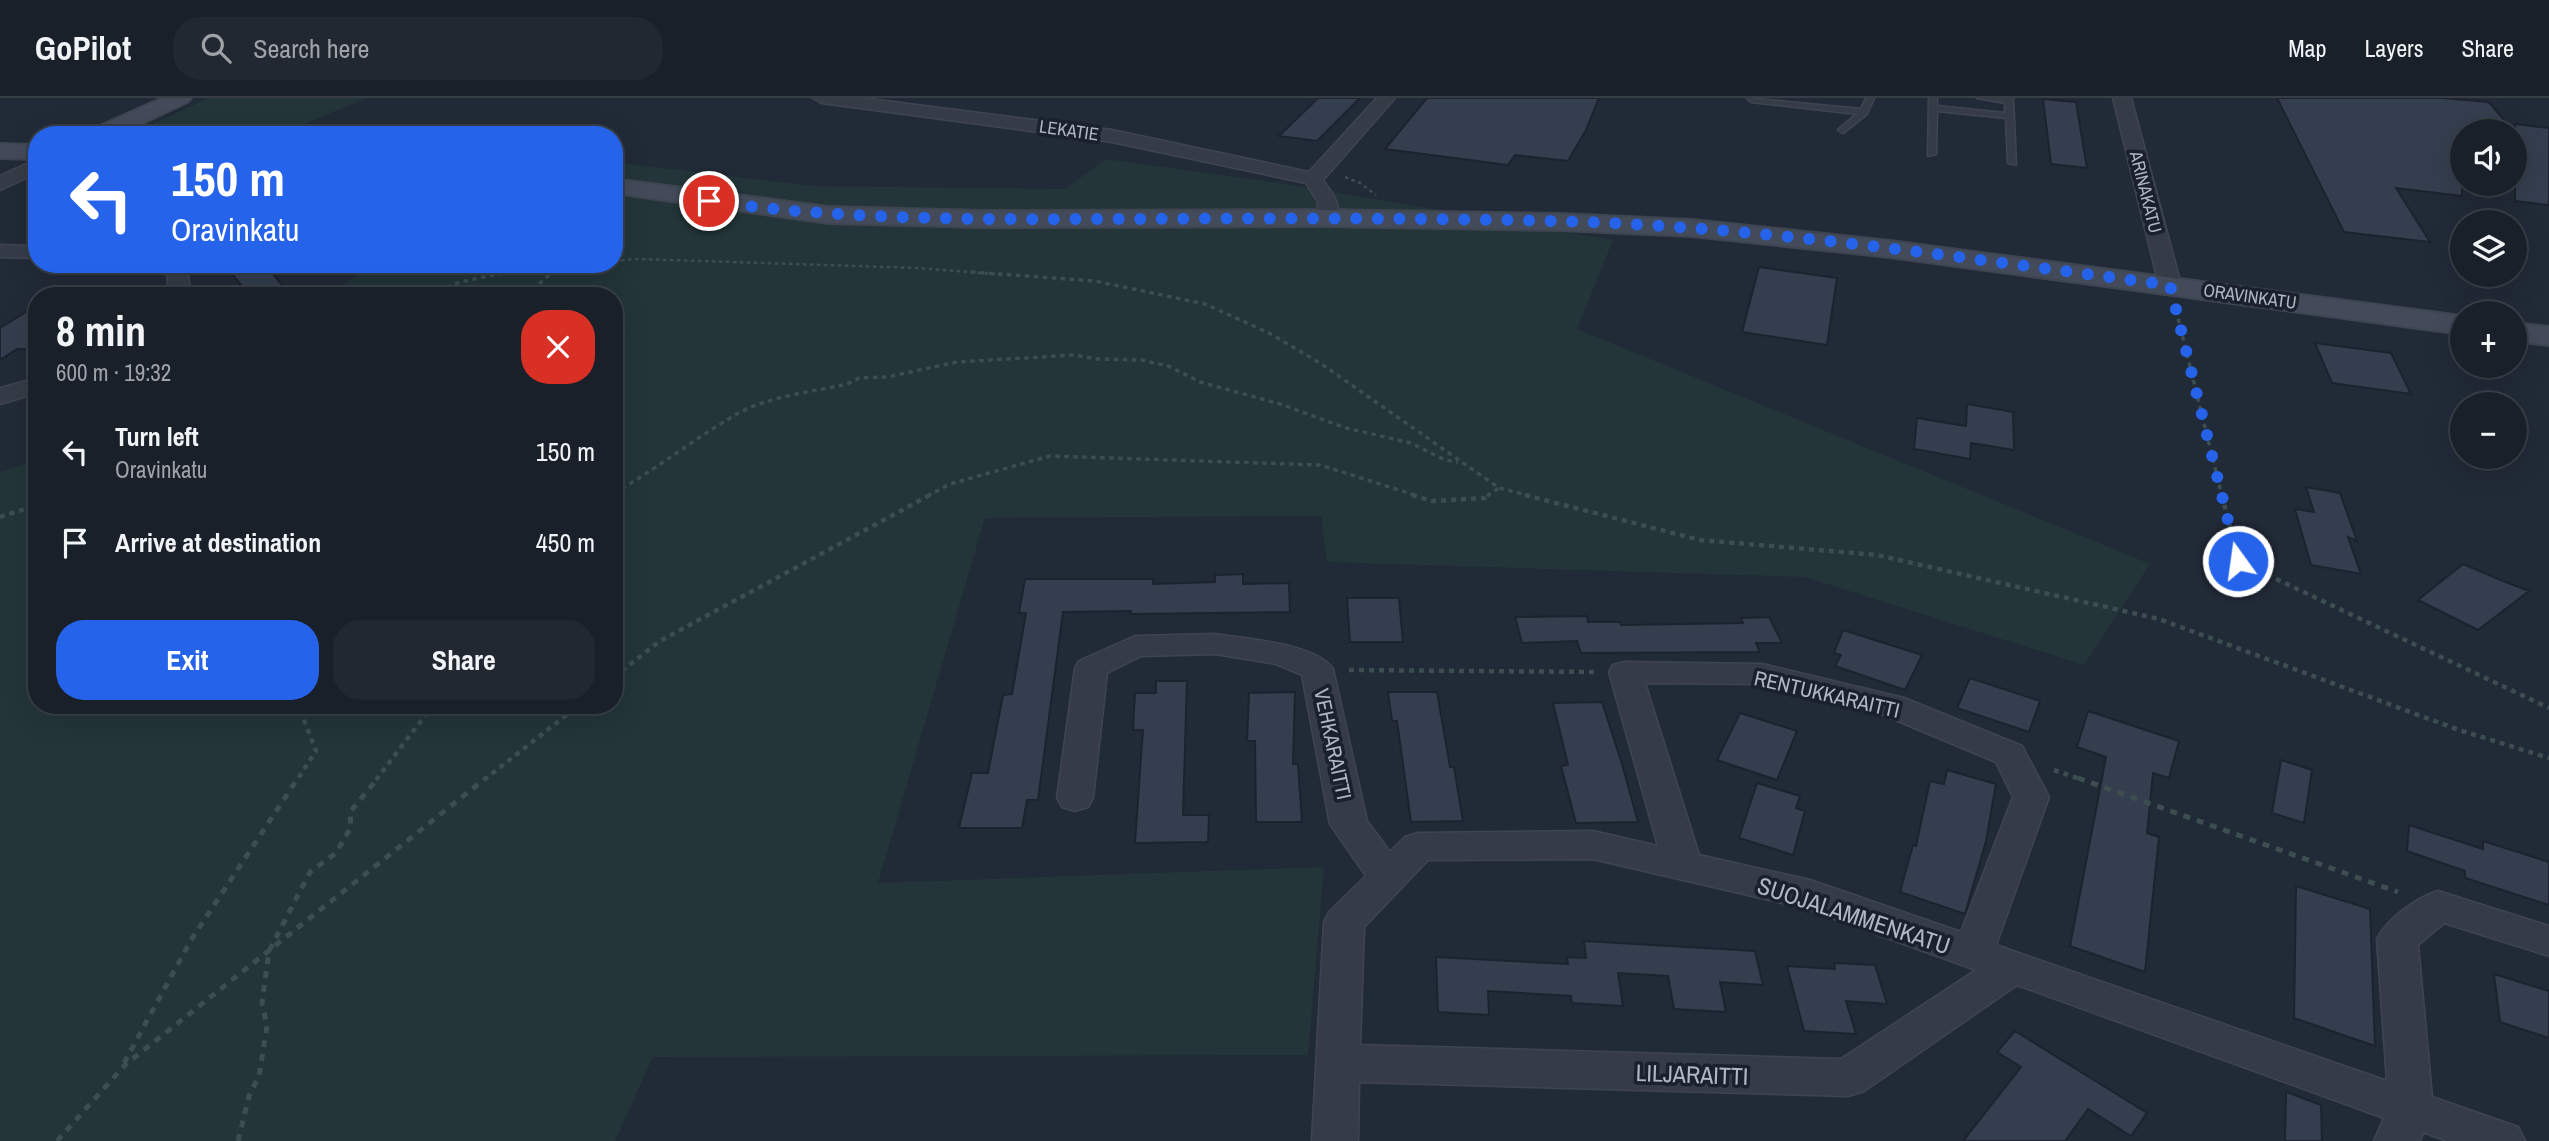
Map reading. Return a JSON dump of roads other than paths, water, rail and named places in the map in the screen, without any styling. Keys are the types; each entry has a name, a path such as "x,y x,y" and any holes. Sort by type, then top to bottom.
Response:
{"street":[{"path":"119,126 180,98"},
{"name":"LEKATIE","path":"822,98 1112,136 1313,178"},
{"path":"942,113 965,98"},
{"path":"1327,218 1328,202 1313,178 1386,98"},
{"name":"ARINAKATU","path":"2122,98 2170,285"},
{"path":"0,151 28,152"},
{"path":"0,184 28,170"},
{"name":"ORAVINKATU","path":"623,188 828,215 983,219 1327,218 1560,222 1692,228 1890,249 2450,323"},
{"path":"0,251 28,252"},
{"path":"2527,333 2549,336"},
{"path":"0,396 28,388"},
{"name":"VEHKARAITTI","path":"1075,798 1091,668 1135,646 1215,644 1283,655 1317,669 1349,824 1388,878"},
{"name":"RENTUKKARAITTI","path":"1684,866 1625,672 1762,674 1892,706 2010,754 2031,797 1992,960"},
{"name":"SUOJALAMMENKATU","path":"1335,1141 1344,922 1418,847 1593,845 1810,895 1992,960 2404,1125 2502,1141"},
{"path":"2404,1125 2397,939 2438,906 2549,941"},
{"name":"LILJARAITTI","path":"1339,1063 1848,1079 1992,960"}],"lane":[{"path":"1843,130 1864,112 1870,98"},
{"path":"1981,98 2009,100 2012,163"},
{"path":"1751,99 1864,112"},
{"path":"1931,154 1933,103 2010,116"}]}
